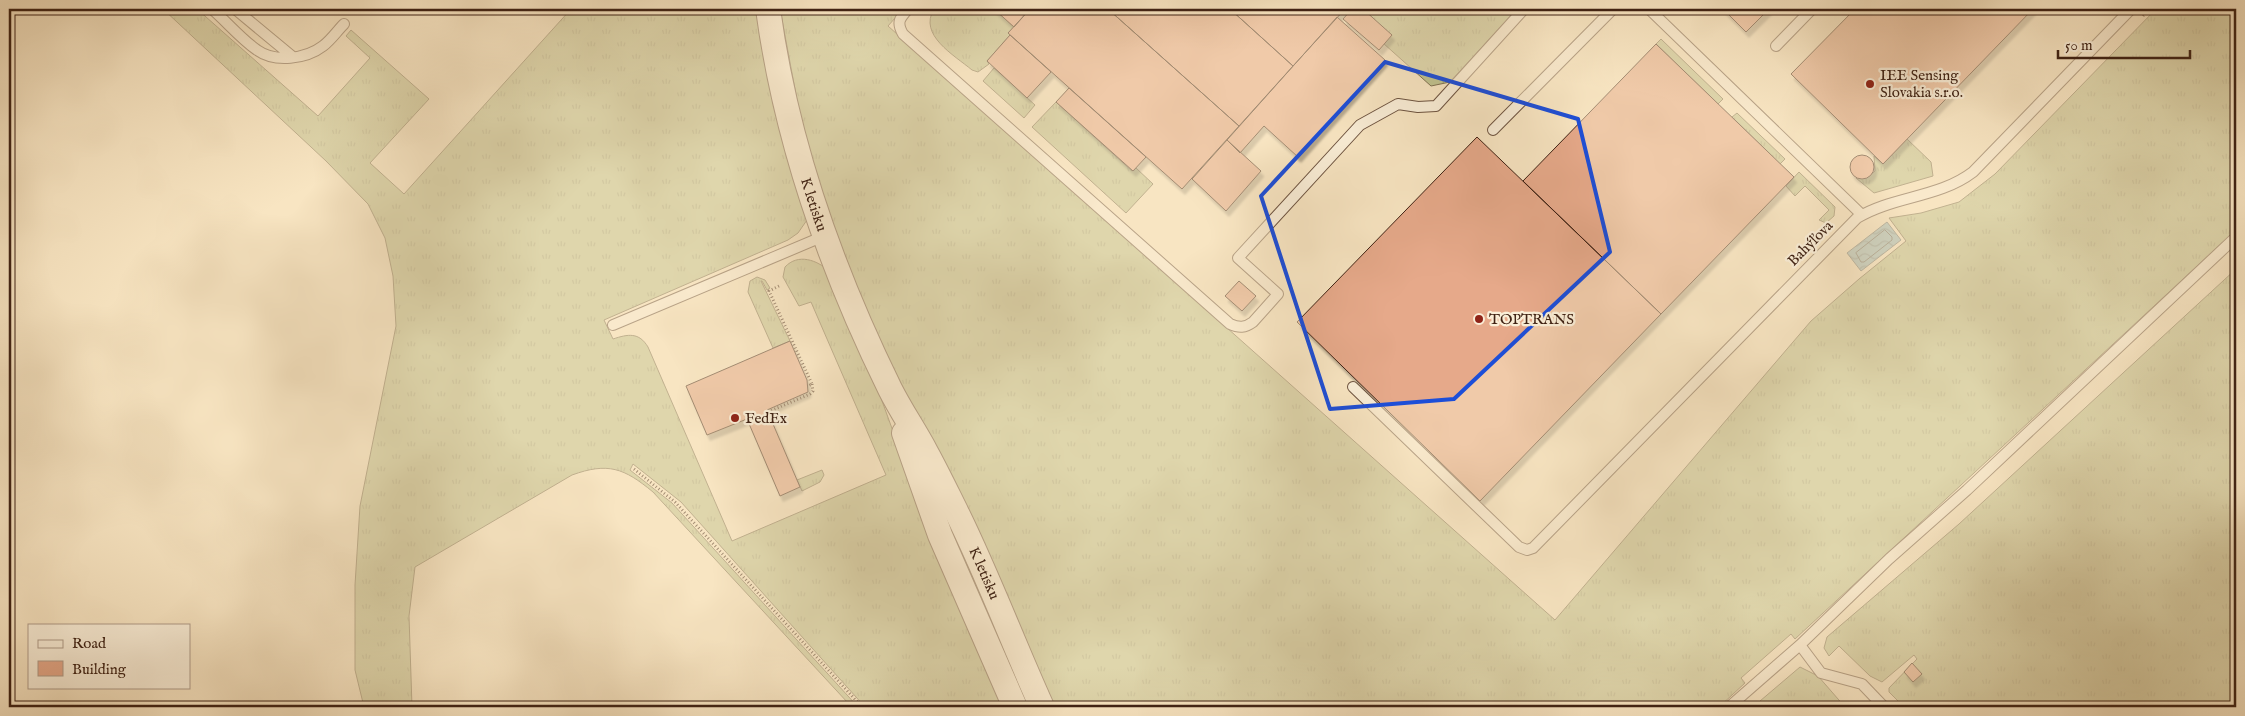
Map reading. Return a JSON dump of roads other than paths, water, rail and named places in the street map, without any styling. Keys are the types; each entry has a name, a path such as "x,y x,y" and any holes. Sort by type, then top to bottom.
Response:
{"street":[{"name":"K letisku","path":"768,9 781,86 791,130 804,179 824,236 891,390 927,453 958,516 1042,707"},
{"name":"K letisku","path":"891,390 914,466 940,535 1015,707"}],"lane":[{"path":"212,9 258,51 275,58 312,53 323,46 344,24"},
{"path":"236,9 293,57"},
{"path":"908,9 899,19 898,26 903,34 1230,324 1241,328 1253,322 1278,294 1238,258 1360,125 1398,104 1418,107 1436,106 1524,9"},
{"path":"1493,130 1613,9"},
{"path":"1649,9 1862,215"},
{"path":"1776,46 1812,9"},
{"name":"Bahýľova","path":"1352,387 1520,547 1527,550 1539,543 1838,236 1862,215 1951,186 1973,172 2131,9"},
{"path":"613,325 824,236"},
{"path":"1729,707 1800,645 2236,237"},
{"path":"1800,645 1821,673 1862,684 1884,707"}],"water":[{"path":"1887,222 1901,240 1861,271 1847,253"}],"place":[{"name":"IEE Sensing Slovakia s.r.o.","path":"1870,84"},
{"name":"TOPTRANS","path":"1479,319"},
{"name":"FedEx","path":"735,418"}]}
